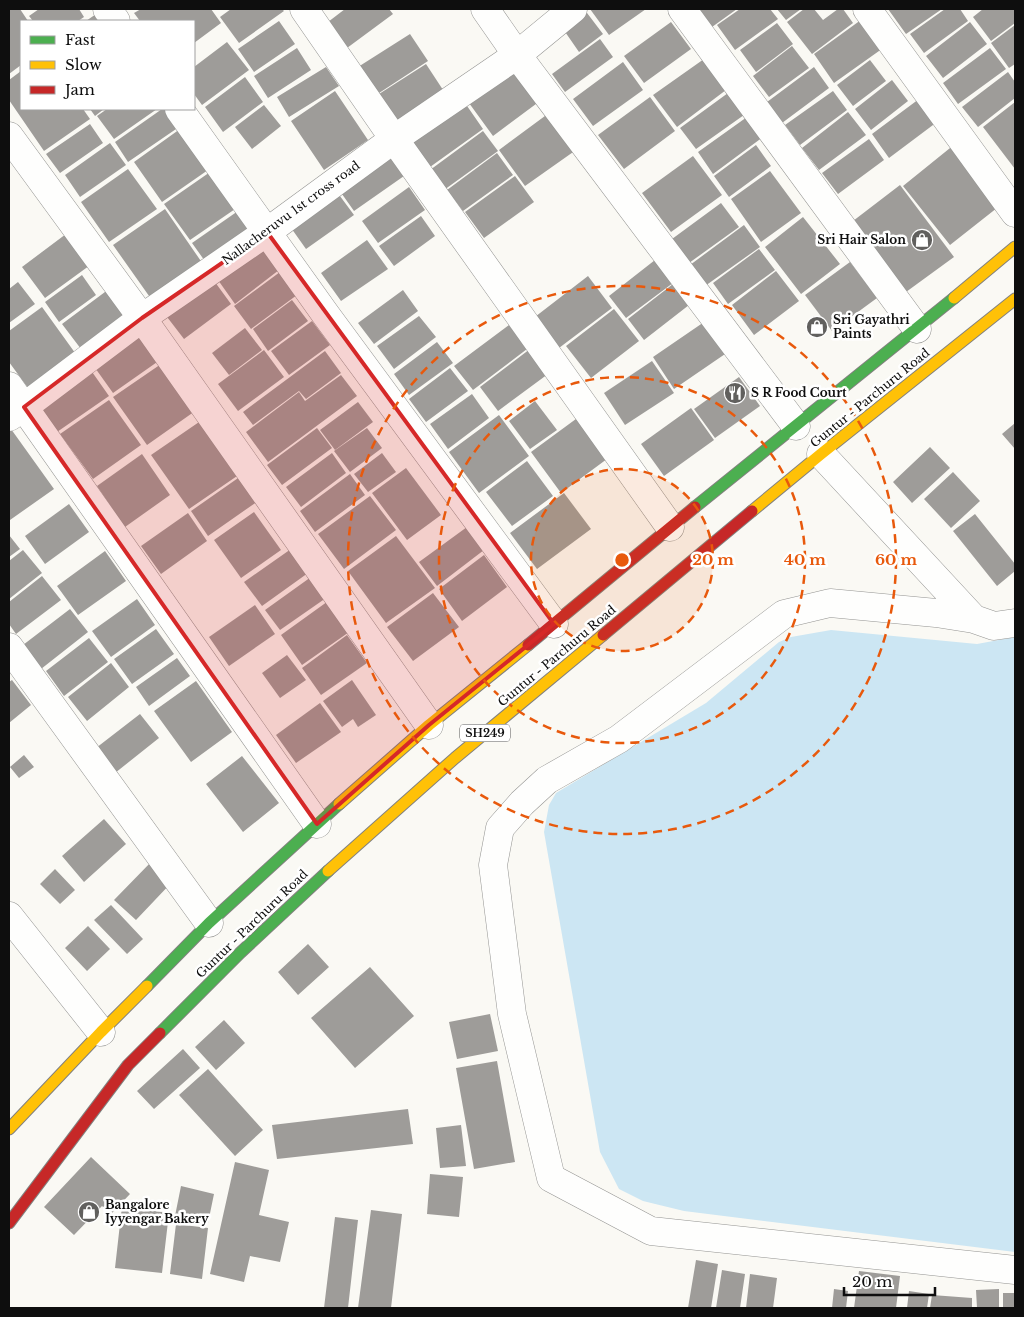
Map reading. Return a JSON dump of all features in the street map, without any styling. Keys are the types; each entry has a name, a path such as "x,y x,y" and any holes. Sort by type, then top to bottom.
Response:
{"main road":[{"name":"Guntur - Parchuru Road","path":"9,1129 101,1032 209,923 429,725 670,527 917,329 1015,247"},
{"name":"Guntur - Parchuru Road","path":"9,1223 128,1064 240,953 321,877 455,758 821,454 1015,298"}],"street":[{"path":"107,9 115,20"},
{"path":"304,9 394,139 670,527"},
{"path":"485,9 517,55 796,426"},
{"name":"Nallacheruvu 1st cross road","path":"14,403 267,232 394,139 517,55 573,9"},
{"path":"682,9 917,329"},
{"path":"867,9 1015,213"},
{"path":"180,110 326,314 554,624"},
{"path":"9,136 142,318 429,725"},
{"path":"14,403 317,824"},
{"path":"821,454 974,619"},
{"path":"1015,623 994,626 974,619 936,613 830,604 784,614 619,739 547,780 522,803 500,828 493,864 512,1014 552,1178 651,1231 1015,1270"},
{"path":"9,647 209,923"},
{"path":"9,916 101,1032"}],"highlighted area":[{"path":"267,232 554,624 429,725 317,824 24,407 142,318"}],"water":[{"path":"831,630 977,644 1015,637 1015,1252 684,1211 643,1201 619,1189 600,1152 544,832 549,805 556,793 706,703 779,642 791,637"}],"building":[{"path":"9,9 20,9 27,20 20,20 20,66 9,74"},
{"path":"39,9 79,9 84,17 80,20 32,20 29,16"},
{"path":"141,9 211,9 221,23 195,42 195,20 139,20 134,13"},
{"path":"231,9 282,9 284,11 239,43 220,17"},
{"path":"345,9 389,9 393,14 347,48 328,22"},
{"path":"584,9 603,34 579,52 561,26"},
{"path":"590,9 646,9 609,35"},
{"path":"699,9 737,9 712,27"},
{"path":"740,9 770,9 778,19 735,50 717,25"},
{"path":"777,9 801,9 786,20"},
{"path":"804,9 814,9 823,20 838,9 843,9 853,23 812,54 787,22"},
{"path":"888,9 942,9 906,34"},
{"path":"945,9 960,9 968,21 924,53 910,34"},
{"path":"983,9 1015,9 1015,23 991,41 973,17"},
{"path":"99,12 104,20 87,20"},
{"path":"865,17 886,46 834,83 814,54"},
{"path":"279,21 295,44 254,72 238,49"},
{"path":"671,22 691,49 644,83 624,56"},
{"path":"970,22 987,44 943,78 926,56"},
{"path":"777,23 793,44 756,72 740,50"},
{"path":"1015,25 1015,64 1009,68 991,43"},
{"path":"410,34 428,61 376,95 358,67"},
{"path":"600,39 613,57 565,92 552,74"},
{"path":"227,42 249,70 202,105 195,95 195,66"},
{"path":"792,46 809,68 769,97 753,76"},
{"path":"297,48 311,70 268,98 254,76"},
{"path":"990,48 1006,69 958,104 943,83"},
{"path":"704,59 726,90 677,127 653,95"},
{"path":"870,60 886,81 853,106 837,85"},
{"path":"623,62 643,90 593,126 573,99"},
{"path":"426,64 447,96 400,126 379,94"},
{"path":"326,67 339,86 289,117 277,97"},
{"path":"814,67 829,88 782,123 767,102"},
{"path":"517,69 540,101 493,136 469,103"},
{"path":"20,72 20,110 84,110 90,119 44,151 9,100 9,80"},
{"path":"1008,72 1015,82 1015,98 978,127 962,107"},
{"path":"245,77 263,102 223,132 205,107"},
{"path":"892,80 908,101 871,130 855,109"},
{"path":"335,91 368,140 324,170 291,121"},
{"path":"833,91 847,110 800,145 785,125"},
{"path":"728,93 744,115 696,149 680,128"},
{"path":"650,97 675,131 624,169 598,135"},
{"path":"919,99 937,122 889,158 872,134"},
{"path":"1015,102 1015,169 983,127"},
{"path":"465,103 483,129 430,167 412,141"},
{"path":"264,105 281,126 252,149 235,127"},
{"path":"91,110 103,110 95,116"},
{"path":"106,110 156,110 114,139 97,116"},
{"path":"161,110 167,110 179,127 128,162 115,142"},
{"path":"848,112 866,135 819,170 802,148"},
{"path":"549,113 576,150 525,186 499,150"},
{"path":"747,117 763,137 713,174 698,152"},
{"path":"90,124 103,143 60,173 46,154"},
{"path":"180,129 208,170 162,202 134,162"},
{"path":"483,131 498,151 444,190 430,170"},
{"path":"869,139 884,160 838,194 822,173"},
{"path":"110,143 126,165 80,197 65,175"},
{"path":"955,144 1002,204 950,245 903,186"},
{"path":"756,145 771,166 729,197 714,176"},
{"path":"387,151 404,176 354,211 337,187"},
{"path":"497,153 513,175 463,211 447,190"},
{"path":"693,156 722,195 671,232 642,193"},
{"path":"128,169 157,209 109,242 81,202"},
{"path":"213,170 238,207 190,240 164,204"},
{"path":"770,171 801,213 761,242 731,199"},
{"path":"515,176 534,202 484,238 465,212"},
{"path":"900,185 954,257 906,292 853,221"},
{"path":"409,187 425,210 378,243 362,221"},
{"path":"337,192 354,215 306,249 289,225"},
{"path":"721,203 739,227 689,263 672,239"},
{"path":"165,209 205,267 154,303 113,245"},
{"path":"238,211 253,232 207,264 192,243"},
{"path":"421,216 435,236 394,266 379,246"},
{"path":"803,217 840,264 801,294 765,247"},
{"path":"744,225 760,247 705,286 690,265"},
{"path":"70,231 93,263 45,298 22,267"},
{"path":"367,240 388,269 341,301 321,273"},
{"path":"262,247 279,270 235,304 218,280"},
{"path":"759,249 775,270 728,304 713,283"},
{"path":"655,260 673,283 626,318 609,296"},
{"path":"850,262 877,298 832,331 805,295"},
{"path":"776,271 799,301 754,335 732,305"},
{"path":"280,272 297,295 251,329 234,306"},
{"path":"82,275 96,295 59,322 45,302"},
{"path":"588,276 612,308 555,351 531,320"},
{"path":"212,278 231,304 184,339 164,313"},
{"path":"18,282 35,304 9,323 9,289"},
{"path":"673,284 689,305 644,340 628,319"},
{"path":"109,289 128,316 81,349 62,324"},
{"path":"403,290 418,311 374,344 358,323"},
{"path":"292,300 308,321 268,351 253,329"},
{"path":"42,307 78,357 31,392 9,362 9,331"},
{"path":"614,309 639,341 591,378 566,346"},
{"path":"419,316 436,337 394,369 377,346"},
{"path":"707,320 728,352 674,389 653,357"},
{"path":"312,321 330,345 289,375 271,351"},
{"path":"509,325 527,349 473,390 454,366"},
{"path":"245,328 262,350 229,375 212,353"},
{"path":"140,331 160,360 113,393 93,365"},
{"path":"437,342 453,363 409,395 394,374"},
{"path":"530,349 548,374 498,411 480,387"},
{"path":"264,350 284,377 238,411 218,384"},
{"path":"325,351 341,373 306,399 299,391 253,425 243,412"},
{"path":"652,361 674,393 625,425 604,393"},
{"path":"164,362 198,409 147,445 113,397"},
{"path":"450,368 468,391 426,422 409,399"},
{"path":"90,369 109,396 57,432 38,406"},
{"path":"341,375 357,396 268,462 246,432 299,392 305,401"},
{"path":"739,377 760,406 715,438 694,409"},
{"path":"472,394 489,418 448,449 430,424"},
{"path":"109,400 141,445 93,479 60,434"},
{"path":"535,401 557,430 530,449 509,421"},
{"path":"358,402 373,422 335,450 320,430"},
{"path":"691,408 714,440 664,476 641,444"},
{"path":"499,415 529,456 479,493 449,452"},
{"path":"580,416 611,456 561,493 531,452"},
{"path":"202,420 240,474 189,509 151,455"},
{"path":"1015,423 1015,449 1002,434"},
{"path":"317,428 332,448 282,485 267,465"},
{"path":"367,428 382,448 350,472 334,451"},
{"path":"11,429 54,489 10,520 9,431"},
{"path":"930,447 950,468 912,503 893,482"},
{"path":"332,453 346,473 301,507 286,487"},
{"path":"382,453 396,472 368,492 354,474"},
{"path":"142,454 170,495 125,527 97,486"},
{"path":"527,461 553,496 512,526 486,492"},
{"path":"406,468 441,515 407,540 372,493"},
{"path":"953,472 980,501 951,528 924,499"},
{"path":"350,474 365,495 315,532 300,511"},
{"path":"241,476 258,501 208,536 191,511"},
{"path":"564,493 591,529 537,569 510,533"},
{"path":"370,496 396,530 344,569 318,534"},
{"path":"69,504 89,532 45,564 25,536"},
{"path":"254,512 281,550 241,578 214,540"},
{"path":"188,513 207,541 161,574 141,546"},
{"path":"975,514 1015,564 1015,571 997,586 953,531"},
{"path":"467,527 484,550 437,586 419,562"},
{"path":"9,535 20,549 9,557"},
{"path":"396,536 435,588 386,623 348,571"},
{"path":"291,549 308,573 262,606 244,582"},
{"path":"23,550 42,573 9,599 9,561"},
{"path":"105,551 126,581 78,615 57,586"},
{"path":"484,555 507,587 462,621 439,589"},
{"path":"42,576 61,600 16,634 9,624 9,602"},
{"path":"311,577 326,598 280,630 265,610"},
{"path":"433,593 459,627 413,661 387,627"},
{"path":"137,599 155,625 111,657 92,631"},
{"path":"331,599 352,630 302,665 281,635"},
{"path":"255,605 275,634 229,666 209,637"},
{"path":"70,609 88,632 41,669 23,645"},
{"path":"156,629 174,654 132,684 114,659"},
{"path":"347,635 367,663 321,695 302,668"},
{"path":"89,638 108,662 64,696 46,671"},
{"path":"287,655 306,680 280,698 262,673"},
{"path":"177,658 190,676 149,706 136,687"},
{"path":"111,663 129,687 87,721 68,697"},
{"path":"12,680 31,705 9,723 9,682"},
{"path":"352,680 376,715 358,727 353,719 342,727 323,701"},
{"path":"196,681 232,732 191,762 154,711"},
{"path":"320,703 341,732 296,763 276,735"},
{"path":"140,714 159,738 115,773 96,748"},
{"path":"24,755 34,767 19,778 10,767"},
{"path":"242,756 279,803 243,832 206,784"},
{"path":"104,819 126,844 84,882 62,856"},
{"path":"152,861 173,881 136,920 114,900"},
{"path":"55,869 75,890 60,904 40,884"},
{"path":"111,905 143,939 127,954 94,920"},
{"path":"88,926 110,949 87,971 65,948"},
{"path":"308,944 329,967 298,995 278,972"},
{"path":"370,967 414,1016 355,1068 311,1018"},
{"path":"490,1014 498,1051 457,1059 449,1022"},
{"path":"224,1020 245,1043 216,1070 195,1047"},
{"path":"183,1049 200,1068 154,1109 137,1091"},
{"path":"497,1061 515,1162 474,1169 456,1068"},
{"path":"208,1069 263,1130 235,1156 179,1095"},
{"path":"408,1109 413,1144 277,1159 272,1125"},
{"path":"461,1125 466,1166 440,1168 436,1128"},
{"path":"91,1157 130,1194 111,1214 102,1206 74,1235 44,1207"},
{"path":"235,1162 269,1170 259,1215 289,1222 280,1262 250,1256 244,1282 210,1274"},
{"path":"430,1174 463,1177 459,1217 427,1214"},
{"path":"181,1186 214,1194 208,1223 175,1216"},
{"path":"122,1206 169,1213 162,1273 115,1268"},
{"path":"371,1210 402,1214 391,1308 358,1308"},
{"path":"335,1217 358,1220 348,1308 324,1308"},
{"path":"176,1224 208,1228 202,1279 170,1274"},
{"path":"696,1260 718,1264 711,1308 688,1308"},
{"path":"722,1270 745,1274 740,1308 716,1308"},
{"path":"859,1271 900,1276 896,1308 854,1308"},
{"path":"750,1274 777,1278 773,1308 746,1308"},
{"path":"834,1289 848,1291 846,1308 832,1308"},
{"path":"999,1289 999,1308 977,1308 976,1290"},
{"path":"909,1291 929,1294 927,1308 907,1308"},
{"path":"1003,1293 1015,1293 1015,1308 1003,1308"},
{"path":"932,1295 972,1298 972,1308 930,1308"}],"traffic: fast":[{"path":"695,507 954,298"},
{"path":"147,986 209,923 339,804"},
{"path":"160,1033 240,953 328,871"}],"traffic: slow":[{"path":"954,298 1015,247"},
{"path":"752,511 1015,299"},
{"path":"328,871 455,758 603,635"},
{"path":"339,804 429,725 528,645"},
{"path":"9,1129 147,986"}],"traffic: jam":[{"path":"528,645 695,507"},
{"path":"603,635 752,511"},
{"path":"9,1223 128,1065 160,1033"}],"place":[{"name":"Sri Hair Salon","path":"922,240"},
{"name":"Sri Gayathri Paints","path":"817,327"},
{"name":"S R Food Court","path":"735,393"},
{"name":"Bangalore Iyyengar Bakery","path":"89,1212"}]}
